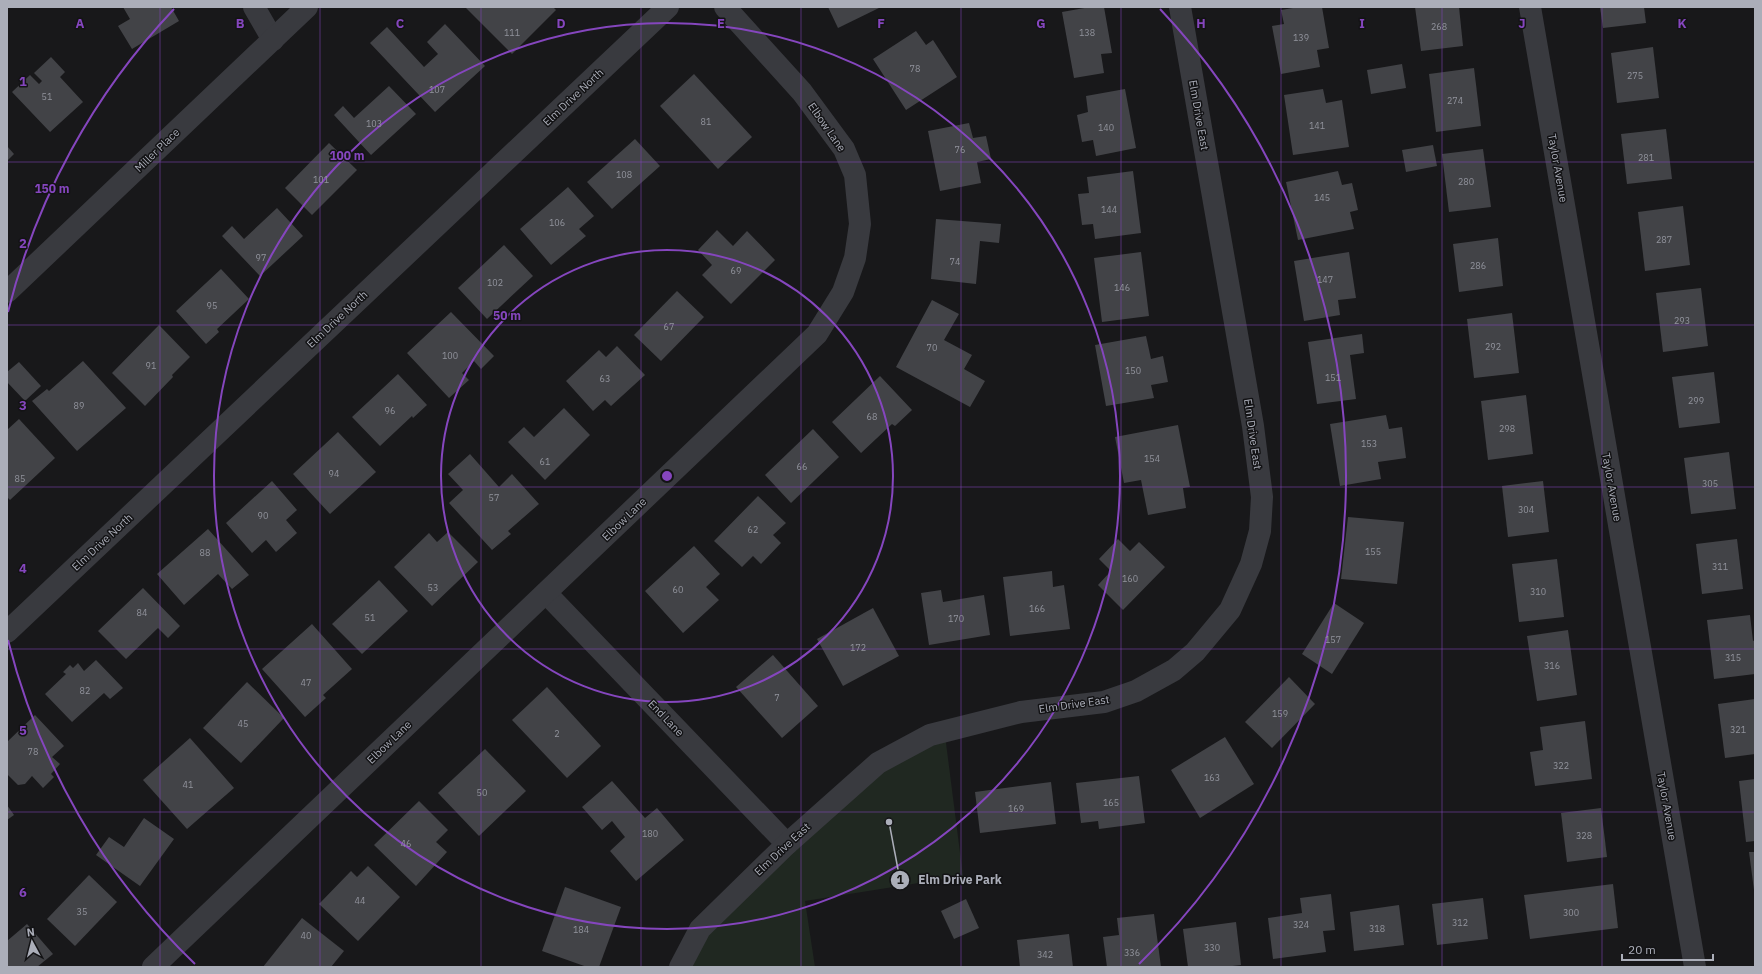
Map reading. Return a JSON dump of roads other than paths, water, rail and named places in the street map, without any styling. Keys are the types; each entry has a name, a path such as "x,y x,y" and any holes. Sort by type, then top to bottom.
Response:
{"street":[{"path":"254,7 273,40"},
{"name":"Miller Place","path":"7,292 308,7"},
{"name":"Elm Drive North","path":"7,632 668,7"},
{"name":"Elbow Lane","path":"154,967 817,334 843,292 855,258 860,224 854,175 844,149 802,92 725,7"},
{"name":"Elm Drive East","path":"680,967 700,928 787,844 878,763 930,735 1021,712 1104,702 1136,691 1174,670 1195,652 1230,610 1252,564 1260,531 1262,497 1253,426 1180,7"},
{"name":"Taylor Avenue","path":"1530,7 1694,967"},
{"name":"End Lane","path":"546,593 787,844"}],"place":[{"name":"Elm Drive Park","path":"889,822"}]}
